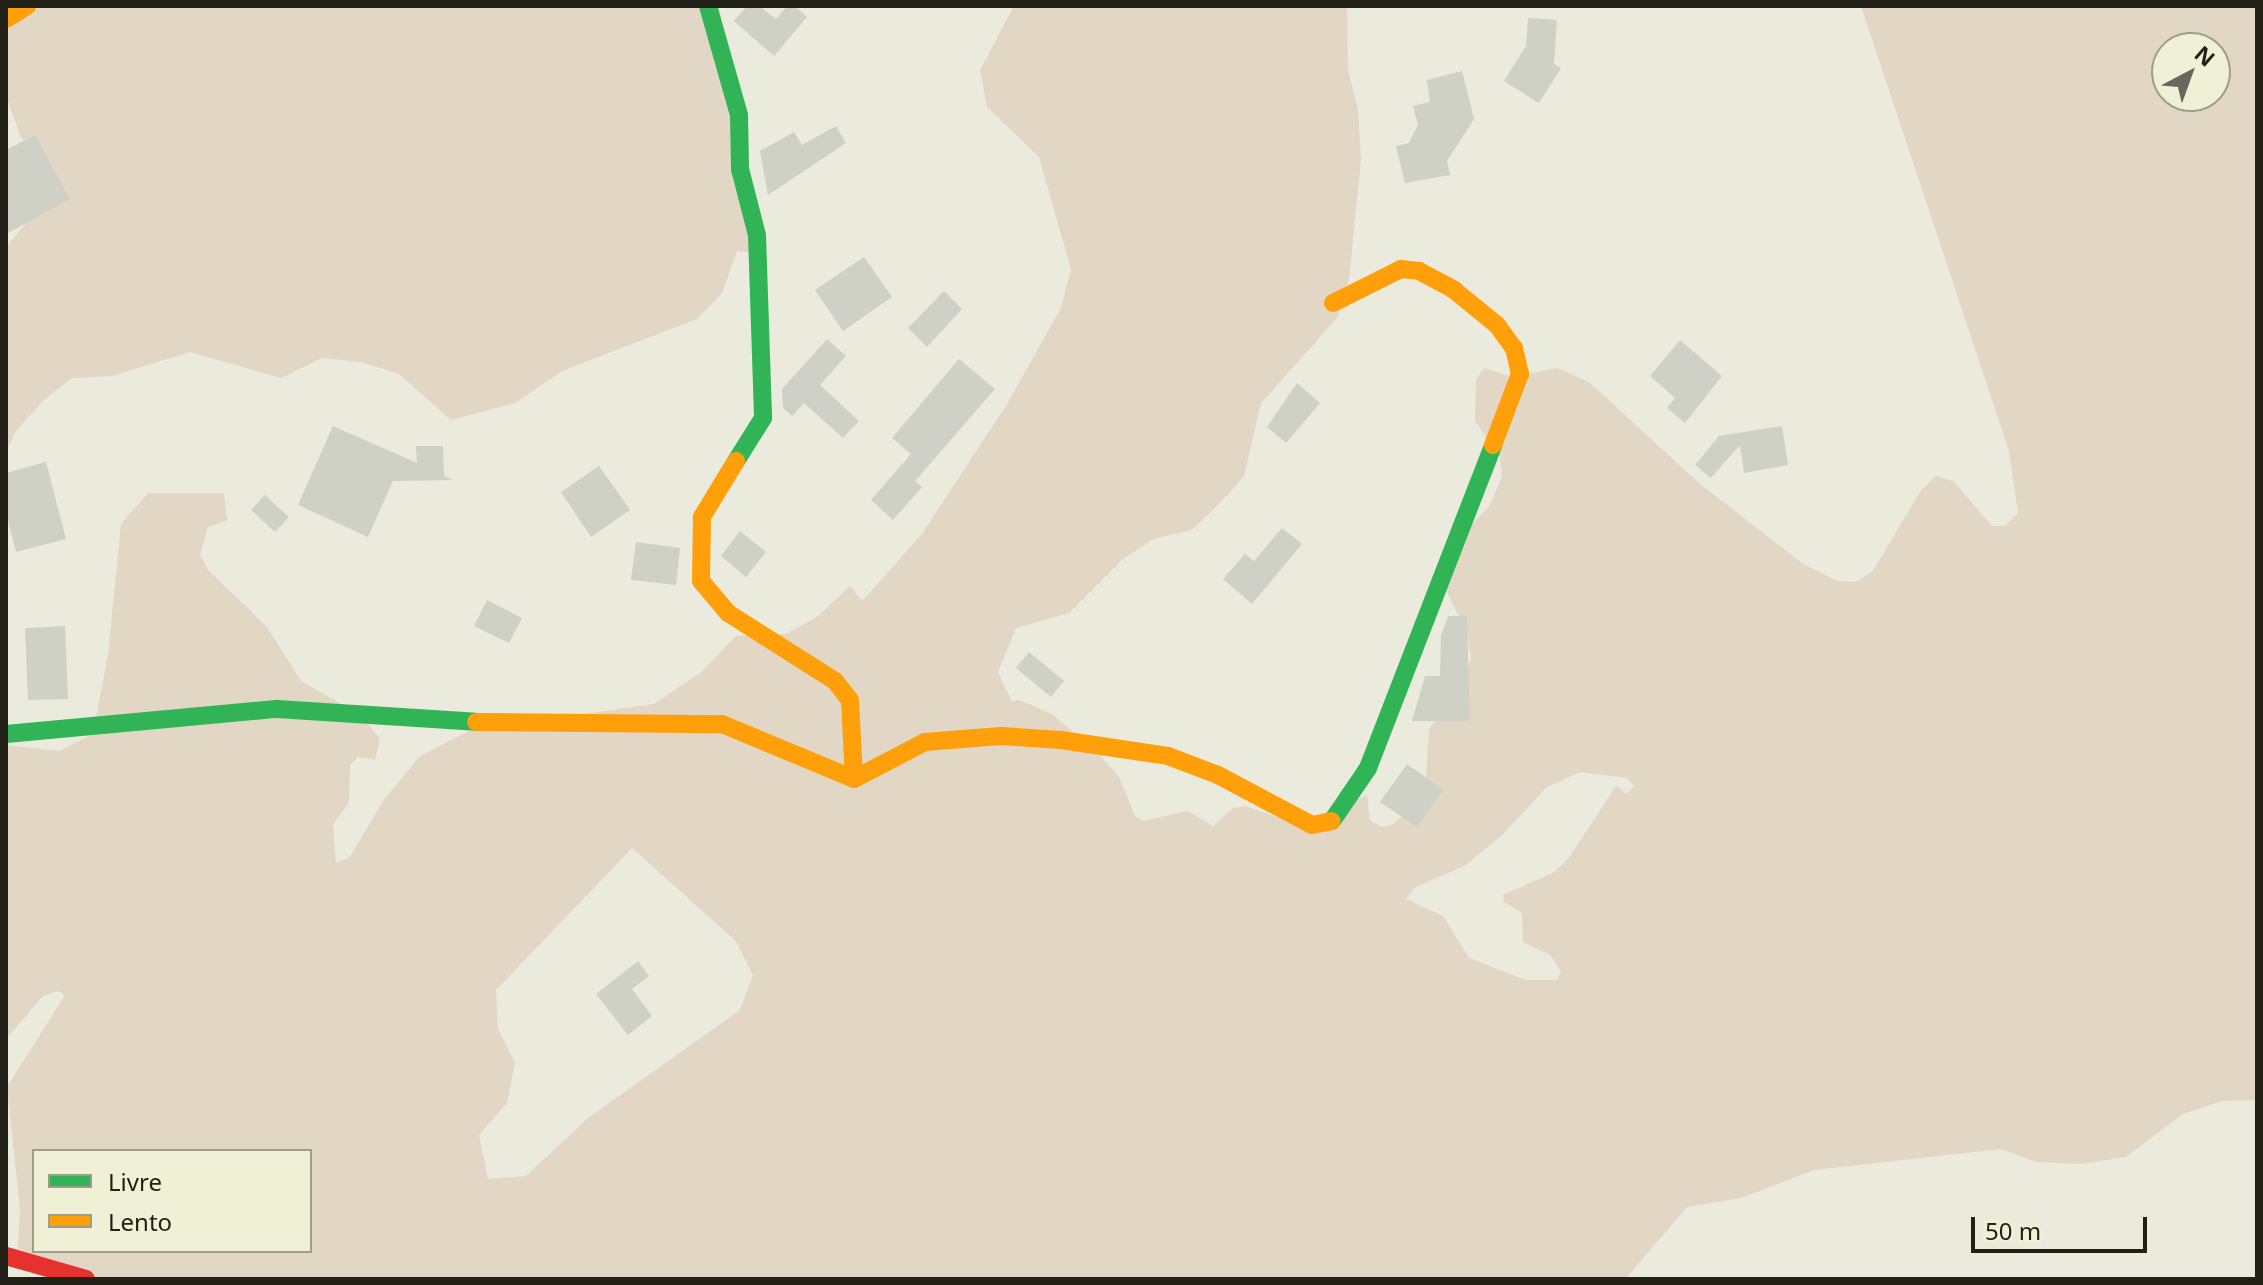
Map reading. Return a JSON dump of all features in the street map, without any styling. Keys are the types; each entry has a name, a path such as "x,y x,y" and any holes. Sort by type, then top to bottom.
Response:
{"street":[{"path":"6,19 27,6"},
{"path":"708,6 739,115 740,169 757,235 763,418 705,508 698,553 701,581 728,613 835,681 850,700 854,779"},
{"path":"854,779 925,742 1001,736 1046,739 1168,756 1218,775 1312,825 1330,823 1338,816 1368,768 1520,374 1514,348 1497,325 1454,290 1419,271 1401,269 1372,280 1333,303"},
{"path":"6,734 277,709 437,722 675,720 722,724 854,779"},
{"path":"6,1256 86,1279"}],"shaded area":[{"path":"6,6 719,6 757,253 737,251 722,293 697,319 562,371 515,403 451,420 399,374 361,362 322,358 281,378 190,352 112,376 72,378 44,400 16,431 6,452 6,247 43,203 41,160 21,137 6,96"},
{"path":"1014,6 1347,6 1348,70 1358,109 1361,159 1349,280 1337,318 1261,403 1244,476 1218,505 1192,530 1153,539 1122,560 1069,613 1016,628 998,672 1012,702 1019,700 1052,714 1098,753 1119,777 1135,816 1143,821 1188,811 1213,826 1233,808 1245,806 1299,824 1367,795 1370,821 1382,827 1392,825 1425,796 1429,729 1455,696 1471,660 1467,633 1444,586 1453,545 1490,505 1502,477 1500,457 1475,421 1476,380 1484,368 1512,377 1557,368 1589,382 1700,484 1803,564 1837,581 1856,582 1873,571 1921,490 1936,476 1953,481 1992,526 2005,526 2018,513 2009,451 1861,6 2257,6 2257,1100 2222,1101 2183,1114 2126,1157 2081,1164 2037,1162 2001,1149 1814,1170 1741,1198 1687,1207 1625,1279 75,1279 18,1248 20,1209 7,1087 65,995 58,991 42,997 6,1039 6,745 59,751 93,734 108,654 121,524 148,493 224,493 227,520 208,527 200,554 208,570 267,627 301,681 362,716 380,739 375,760 358,757 350,765 349,803 333,824 336,863 350,857 383,801 420,756 471,730 654,704 700,673 736,636 786,634 817,617 850,586 862,601 922,534 1007,404 1061,308 1071,269 1039,157 987,107 980,70","holes":["1580,772 1627,778 1634,786 1627,794 1616,786 1568,859 1553,873 1503,895 1504,902 1522,913 1523,942 1550,955 1561,971 1557,980 1526,980 1469,958 1443,916 1406,899 1414,888 1466,865 1501,836 1547,787","632,848 736,941 753,975 740,1010 588,1118 526,1176 488,1179 479,1135 507,1103 515,1063 498,1029 496,990"]}],"building":[{"path":"747,6 760,6 776,19 787,6 795,6 807,17 774,56 734,21"},
{"path":"1528,18 1557,20 1554,64 1561,68 1539,103 1504,81 1526,46"},
{"path":"1462,71 1474,119 1447,161 1450,175 1405,183 1396,146 1409,143 1418,125 1413,106 1430,102 1427,80"},
{"path":"836,126 846,143 768,195 760,151 794,132 802,145"},
{"path":"35,135 70,199 6,234 6,150"},
{"path":"864,257 892,297 843,331 815,290"},
{"path":"944,291 962,309 927,347 908,328"},
{"path":"827,339 846,356 820,385 859,421 843,438 804,403 792,416 783,408 782,389"},
{"path":"1680,340 1722,376 1685,423 1667,408 1675,398 1650,376"},
{"path":"959,359 995,389 915,481 922,487 893,520 871,500 911,454 892,438"},
{"path":"1297,383 1320,403 1286,443 1267,427"},
{"path":"333,426 417,463 416,446 443,446 444,476 453,480 393,481 368,537 298,505"},
{"path":"1782,426 1788,465 1744,473 1740,445 1711,478 1695,465 1719,436"},
{"path":"46,462 66,539 16,552 6,513 6,473"},
{"path":"599,466 630,510 591,537 561,492"},
{"path":"265,495 289,517 275,532 251,510"},
{"path":"1282,528 1302,544 1252,604 1223,579 1245,554 1254,561"},
{"path":"740,531 766,552 746,577 721,556"},
{"path":"636,542 680,548 676,585 631,580"},
{"path":"487,600 522,618 509,643 474,626"},
{"path":"1448,616 1467,616 1470,721 1412,721 1425,676 1440,676 1441,636"},
{"path":"65,626 68,699 28,700 25,628"},
{"path":"1029,652 1064,681 1051,697 1016,668"},
{"path":"1407,764 1443,790 1417,827 1380,802"},
{"path":"638,961 649,976 632,989 652,1016 628,1035 596,994"}],"traffic: fast":[{"path":"708,6 739,115 740,169 757,235 763,418 736,461"},
{"path":"1332,821 1368,768 1493,445"},
{"path":"6,734 277,709 476,722"}],"traffic: slow":[{"path":"6,19 27,6"},
{"path":"1333,303 1401,269 1419,271 1454,290 1497,325 1514,348 1520,374 1493,445"},
{"path":"736,461 702,517 701,581 728,613 835,681 850,700 854,779"},
{"path":"476,722 722,724 854,779"},
{"path":"854,779 925,742 1001,736 1061,740 1168,756 1218,775 1312,825 1332,821"}],"traffic: jam":[{"path":"6,1256 86,1279"}]}
